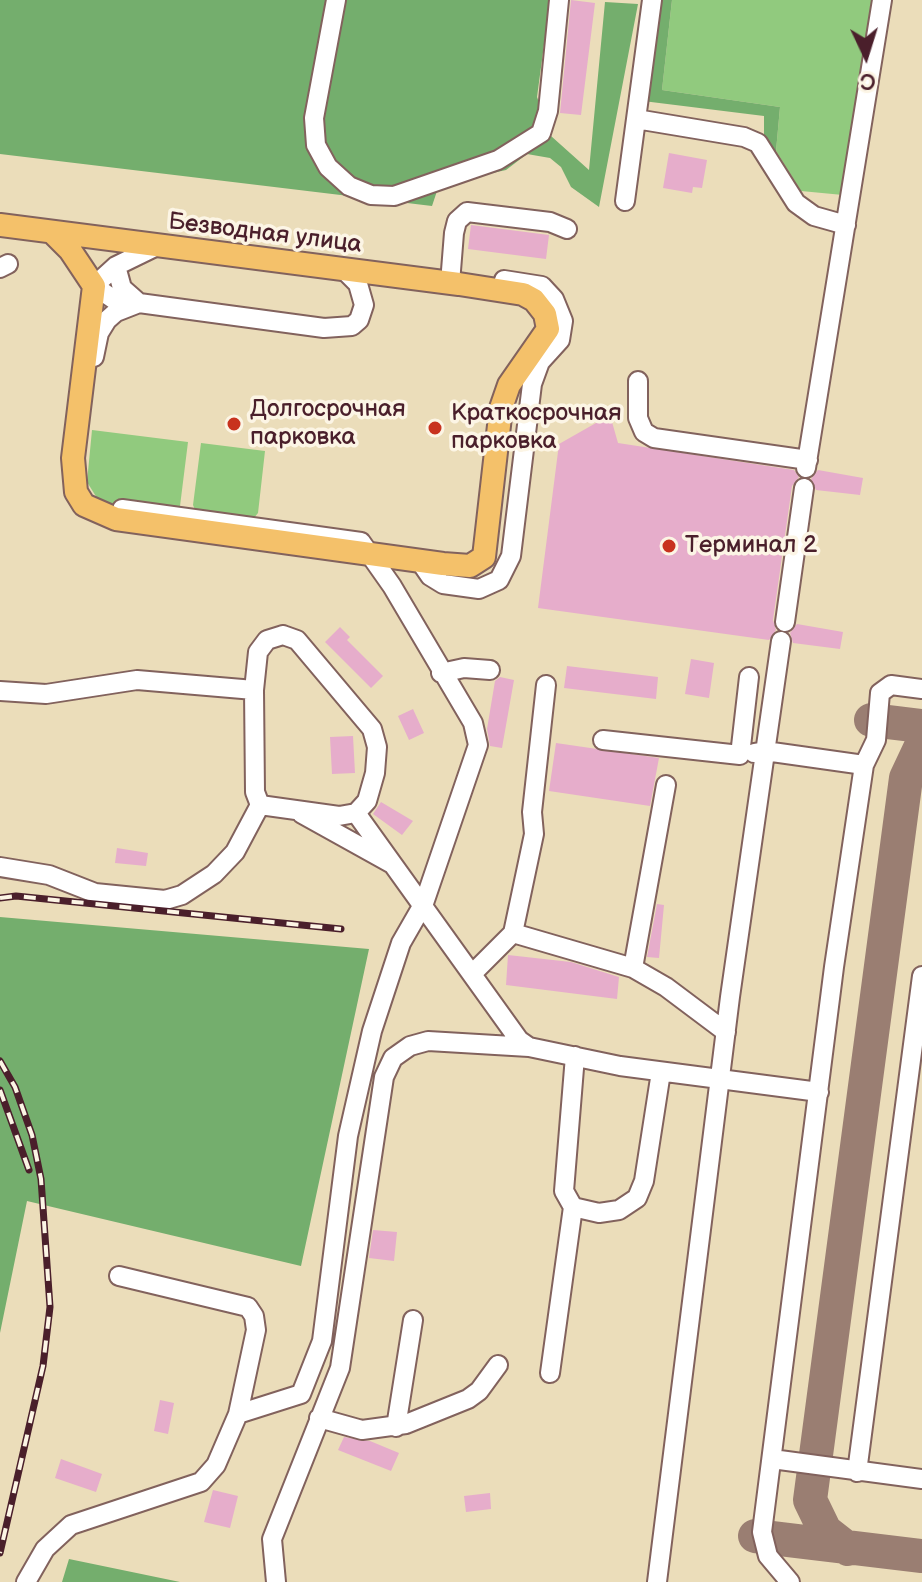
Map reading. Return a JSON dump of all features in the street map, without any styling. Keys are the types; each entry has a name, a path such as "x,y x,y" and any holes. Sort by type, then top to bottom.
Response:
{"main road":[{"name":"Безводная улица","path":"0,225 454,283 523,294 540,306 548,329 509,385 501,408 484,557 470,566 414,559"},
{"path":"52,232 70,250 94,286 73,458 76,492 84,505 116,519 414,559"}],"lane":[{"path":"336,0 314,118 316,145 328,167 349,186 371,195 394,196 498,160 529,144 541,133 548,111 559,0"},
{"path":"625,201 652,0"},
{"path":"638,381 638,418 644,432 654,438 807,464 882,0"},
{"path":"636,119 744,137 758,143 796,203 814,216 846,225"},
{"path":"392,586 395,573 414,559 430,576 443,584 479,589 491,586 503,574 511,556 532,384 540,362 555,346 563,331 560,311 542,286 482,277 454,283 454,233 457,221 467,212 550,222 567,229"},
{"path":"157,246 116,266 94,286 132,305 340,329 359,320 364,305 358,284 345,271"},
{"path":"116,266 122,288 132,305"},
{"path":"132,305 107,320 95,348 82,467 86,492 97,503 110,507 354,539 369,552 392,586 473,723 478,745 424,903 401,943 361,1075 348,1136 322,1341 301,1394 238,1414"},
{"path":"785,622 804,488"},
{"path":"0,867 49,875 95,893 165,900 182,895 214,874 235,852 260,805 255,792 254,690 258,652 267,640 283,635 297,640 361,714 372,729 377,747 367,801 356,813 339,816 260,805"},
{"path":"657,1582 726,1032 781,641"},
{"path":"441,673 464,668 490,670"},
{"path":"740,755 749,677"},
{"path":"0,691 46,694 137,680 254,690"},
{"path":"473,973 513,933 534,834 532,812 546,685"},
{"path":"790,1582 763,1545 809,1147 864,765 876,740 880,693 891,685 922,689"},
{"path":"603,740 740,755 765,751 864,765"},
{"path":"633,968 666,785"},
{"path":"298,811 394,865"},
{"path":"356,813 424,903 519,1040 529,1047"},
{"path":"513,933 633,968 666,987 726,1032"},
{"path":"857,1472 922,976"},
{"path":"276,1582 272,1539 340,1368 384,1077 393,1058 410,1046 428,1041 529,1047 661,1072 819,1092"},
{"path":"550,1373 573,1207 564,1191 575,1056"},
{"path":"573,1207 599,1213 619,1210 637,1198 644,1181 661,1072"},
{"path":"26,1582 45,1549 71,1525 201,1482 216,1465 238,1414 256,1330 254,1316 248,1307 119,1276"},
{"path":"396,1427 413,1320"},
{"path":"319,1418 362,1430 396,1427 468,1399 479,1391 498,1365"},
{"path":"772,1459 922,1479"}],"green space":[{"path":"0,0 550,0 537,97 551,136 589,170 605,2 638,4 599,207 571,187 561,167 550,158 527,154 506,170 439,185 432,206 0,154"},
{"path":"657,0 672,0 662,90 780,107 776,151 764,149 764,116 643,101"},
{"path":"672,0 873,0 843,195 801,191 776,151 780,107 662,90"},
{"path":"92,430 188,442 180,506 171,511 107,503 97,498 87,482"},
{"path":"201,443 265,451 258,513 253,519 196,512 193,505"},
{"path":"0,917 369,949 301,1266 27,1201 0,1333"},
{"path":"69,1559 180,1582 62,1582"}],"building":[{"path":"571,0 595,3 581,115 560,113"},
{"path":"669,153 707,160 702,188 693,187 692,193 663,188"},
{"path":"471,225 549,235 546,259 468,249"},
{"name":"Терминал 2","path":"610,415 618,443 794,470 799,477 792,486 773,620 776,630 769,640 538,608 559,444"},
{"path":"818,470 863,478 860,495 816,490 811,479"},
{"path":"797,624 843,632 840,649 793,643 790,633"},
{"path":"340,627 350,637 347,640 383,676 371,688 325,642"},
{"path":"691,659 714,663 709,698 685,694"},
{"path":"567,666 658,677 656,699 564,688"},
{"path":"500,677 514,680 502,748 490,746 487,729 495,681"},
{"path":"413,709 424,733 409,740 398,716"},
{"path":"353,736 355,773 332,774 330,737"},
{"path":"556,743 659,758 650,806 549,791"},
{"path":"381,802 413,821 402,835 373,814"},
{"path":"117,848 148,853 146,866 115,863"},
{"path":"657,904 664,905 659,958 647,957"},
{"path":"508,955 571,962 619,977 617,999 506,985"},
{"path":"373,1230 397,1232 394,1261 369,1258"},
{"path":"160,1400 174,1403 168,1434 154,1431"},
{"path":"344,1437 370,1441 399,1453 391,1471 338,1450"},
{"path":"61,1459 102,1474 96,1492 55,1478"},
{"path":"213,1490 238,1496 230,1528 204,1522"},
{"path":"490,1493 491,1509 466,1512 464,1496"}],"taxiway":[{"path":"871,720 922,726"},
{"path":"848,1549 825,1531 810,1500 906,778 922,744"},
{"path":"755,1536 922,1556"}],"railway":[{"path":"0,898 16,896 341,929"},
{"path":"0,1061 15,1087 32,1135 41,1179 50,1307 43,1366 0,1553"},
{"path":"0,1090 29,1170"}],"place":[{"name":"Долгосрочная парковка","path":"234,424"},
{"name":"Краткосрочная парковка","path":"435,428"},
{"name":"Терминал 2","path":"669,546"}]}
